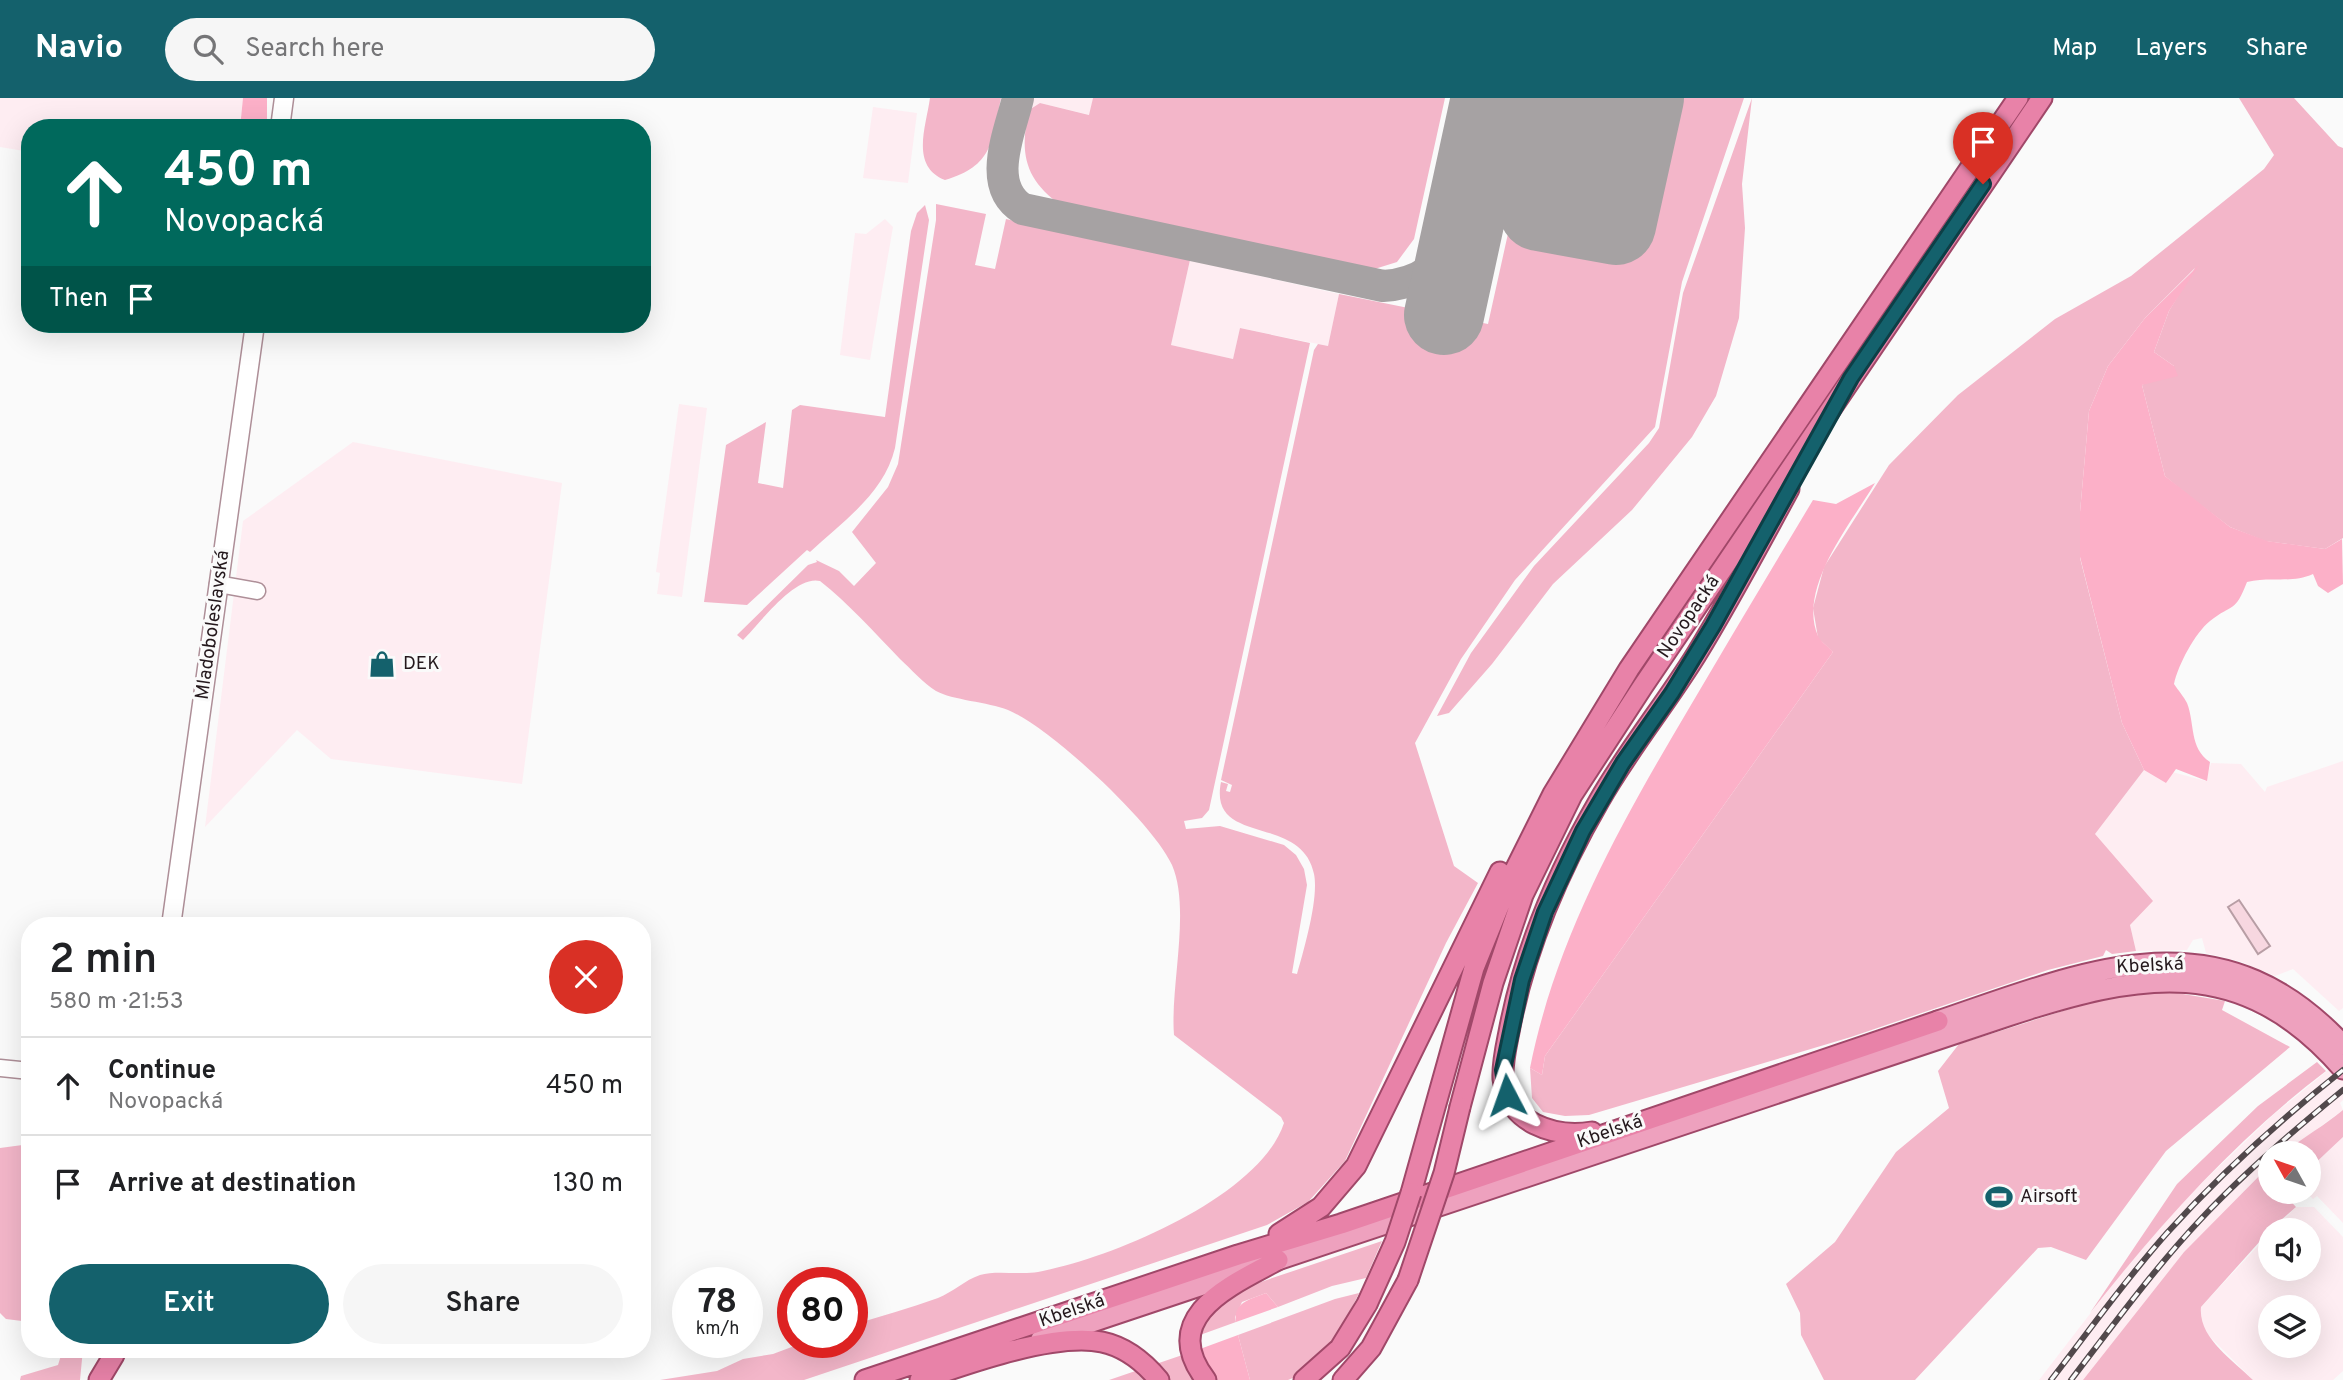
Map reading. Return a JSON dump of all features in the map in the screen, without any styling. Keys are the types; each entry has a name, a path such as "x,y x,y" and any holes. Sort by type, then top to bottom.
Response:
{"highway":[{"name":"Novopacká","path":"1569,766 1629,669 2018,98"},
{"name":"Novopacká","path":"1343,1380 1371,1348 1385,1326 1424,1239 1493,983 1522,895 1572,795 2042,98"},
{"path":"1640,1122 1587,1133 1566,1133 1536,1125 1516,1109 1507,1095 1503,1070 1522,980 1557,885 1599,801 1702,645 1851,378"},
{"path":"1304,1380 1340,1348 1360,1318 1383,1272 1421,1160 1474,968 1508,884 1569,766"},
{"path":"1238,1255 1301,1221 1321,1207 1349,1177 1373,1135 1443,985 1514,845 1569,766"},
{"name":"Kbelská","path":"865,1380 1238,1255 1341,1224 1938,1021"},
{"path":"1206,1380 1193,1357 1193,1326 1201,1310 1216,1294 1278,1260"},
{"path":"1001,1353 1092,1340 1124,1350 1148,1367 1159,1380"},
{"name":"Kbelská","path":"920,1380 1001,1353"},
{"path":"99,1380 111,1358"},
{"path":"114,1358 115,1380"}],"main road":[{"path":"281,119 284,98"},
{"name":"Mladoboleslavská","path":"172,917 254,333"},
{"name":"Kbelská","path":"1938,1021 2091,972 2122,965 2173,962 2220,968 2264,984 2298,1003 2343,1045"},
{"name":"Kbelská","path":"1001,1353 2021,1011 2118,984 2154,981 2193,983 2245,996 2305,1031 2343,1069"},
{"path":"109,1380 113,1358"}],"street":[{"path":"218,584 257,591"},
{"path":"0,1068 21,1070"}],"shaded area":[{"path":"0,98 243,98 241,119 21,119 21,150 0,147"},
{"path":"243,98 267,98 267,119 241,119"},
{"path":"930,98 1001,98 988,150 973,167 945,180 934,174 924,156 924,133"},
{"path":"1031,98 1093,98 1090,115 1040,103 1029,110"},
{"path":"1093,98 1445,98 1414,239 1397,262 1365,272 1061,205 1039,186 1028,164 1025,139 1029,110 1040,103 1089,115"},
{"path":"1538,98 1744,98 1682,282 1655,427 1515,580 1461,659 1415,743 1454,866 1478,883 1446,943 1345,1161 1308,1202 1267,1225 804,1380 660,1380 717,1371 743,1359 763,1358 763,1356 777,1352 777,1358 868,1358 868,1320 938,1298 980,1275 1038,1272 1103,1254 1141,1239 1215,1199 1246,1176 1269,1150 1284,1123 1281,1117 1174,1035 1180,903 1172,865 1144,826 1099,778 1027,720 1008,710 951,697 931,688 820,581 810,581 789,592 743,640 737,635 808,565 817,562 816,560 839,571 854,586 876,563 852,532 888,487 898,464 936,220 936,204 986,214 975,265 995,269 1006,219 1190,260 1171,345 1233,359 1240,328 1310,343 1209,810 1202,818 1184,821 1186,829 1220,826 1284,845 1296,855 1304,869 1307,885 1292,973 1297,974 1307,938 1313,910 1314,874 1306,855 1293,843 1242,824 1228,815 1221,802 1221,782 1228,784 1226,791 1230,792 1232,785 1221,780 1314,350 1318,344 1328,346 1339,294 1488,324"},
{"path":"1752,98 1742,184 1745,228 1739,318 1716,396 1692,437 1632,510 1553,584 1492,664 1449,713 1437,716 1471,653 1534,566 1649,443 1659,428 1683,293"},
{"path":"2239,98 2294,98 2338,146 2343,148 2343,538 2325,549 2265,541 2230,527 2165,476 2142,385 2174,366 2154,352 2169,311 2195,268 2145,318 2108,366 2089,411 2080,512 2080,558 2122,723 2144,770 2095,834 2153,901 2130,925 2136,951 2112,954 2106,950 2103,956 2048,970 1851,1037 1589,1115 1565,1116 1543,1112 1532,1098 1530,1068 1542,1075 1545,1056 1833,652 1818,638 1813,608 1824,567 1889,465 1958,395 2055,319 2131,276 2264,169 2274,155"},
{"path":"873,107 917,113 908,183 863,178"},
{"path":"925,205 929,220 895,448 882,479 848,518 810,552 807,550 747,605 704,602 726,445 766,422 758,483 783,488 792,410 800,405 885,417 911,231 917,213"},
{"path":"885,219 893,227 870,360 840,355 855,233 866,234"},
{"path":"1190,260 1339,294 1328,346 1240,328 1233,359 1171,345"},
{"path":"2199,265 2169,311 2154,352 2174,366 2178,376 2142,385 2165,476 2230,527 2267,541 2325,549 2342,539 2343,584 2328,593 2318,586 2313,574 2297,579 2247,582 2236,603 2204,626 2188,650 2174,684 2187,703 2199,750 2210,762 2207,781 2176,769 2166,783 2144,770 2122,723 2080,557 2080,512 2089,411 2108,366 2145,318"},
{"path":"679,404 707,408 682,597 657,594 660,573 656,572"},
{"name":"DEK","path":"353,442 562,483 522,784 331,759 297,730 205,827 243,521"},
{"path":"1875,483 1830,556 1815,597 1813,617 1818,636 1833,652 1545,1056 1542,1075 1530,1068 1556,973 1594,883 1639,795 1813,500 1836,504"},
{"path":"2343,761 2343,1008 2339,1011 2293,969 2275,976 2242,962 2206,953 2202,938 2193,940 2187,950 2136,951 2130,925 2095,834 2144,770 2166,783 2172,772 2206,781 2211,763 2241,764 2265,792 2267,787"},
{"path":"2239,900 2270,946 2258,954 2228,907"},
{"name":"Airsoft","path":"2171,992 2225,1001 2222,1010 2290,1047 2166,1151 2086,1260 2051,1247 2038,1248 1915,1380 1824,1380 1801,1335 1800,1313 1786,1284 1835,1242 1896,1152 1949,1108 1938,1071 1959,1044 2091,1002 2135,994"},
{"path":"2343,1058 2343,1100 2340,1103 2343,1110 2300,1141 2258,1141 2258,1177 2184,1252 2083,1380 2039,1380 2123,1271 2183,1201 2273,1115"},
{"path":"2317,1062 2326,1071 2261,1125 2200,1184 2090,1313 2177,1184 2258,1106"},
{"path":"2343,1110 2343,1137 2321,1158 2321,1141 2300,1141"},
{"path":"2343,1137 2343,1223 2321,1200 2321,1158"},
{"path":"21,1145 21,1321 6,1319 0,1313 0,1148"},
{"path":"2258,1177 2258,1204 2293,1204 2296,1207 2284,1218 2258,1218 2258,1243 2201,1307 2205,1329 2218,1348 2253,1380 2083,1380 2184,1252"},
{"path":"2296,1207 2314,1207 2343,1237 2343,1371 2333,1380 2253,1380 2206,1333 2200,1319 2201,1307 2258,1246 2258,1281 2321,1281 2321,1218 2285,1218"},
{"path":"1382,1241 1366,1278 1332,1286 1278,1307 1266,1293 1242,1302 1235,1317 1236,1322 1200,1335 1216,1309 1240,1289"},
{"path":"1266,1293 1278,1307 1236,1322 1240,1306"},
{"path":"1359,1293 1331,1343 1311,1366 1288,1380 1250,1380 1238,1335 1335,1299"},
{"path":"1238,1335 1250,1380 1218,1380 1206,1366 1200,1349"},
{"path":"1200,1349 1218,1380 1109,1380"},
{"path":"60,1358 82,1358 80,1380 20,1380 21,1376 58,1365"}],"taxiway":[{"path":"1018,98 1006,142 1003,173 1005,187 1012,199 1023,209 1383,286 1419,277 1438,263 1454,244 1460,233 1485,117"}],"runway":[{"path":"1444,315 1491,98"},
{"path":"1564,98 1539,211 1616,225 1644,98"}],"railway":[{"path":"2051,1380 2136,1269 2187,1211 2252,1148 2343,1070"},
{"path":"2071,1380 2150,1277 2201,1219 2270,1152 2343,1090"}],"place":[{"name":"DEK","path":"382,664"},
{"name":"Airsoft","path":"1999,1197"}],"route":[{"path":"1507,1095 1503,1070 1512,1016 1545,912 1572,852 1599,801 1672,693 1713,626 1851,378 1983,184"}]}
